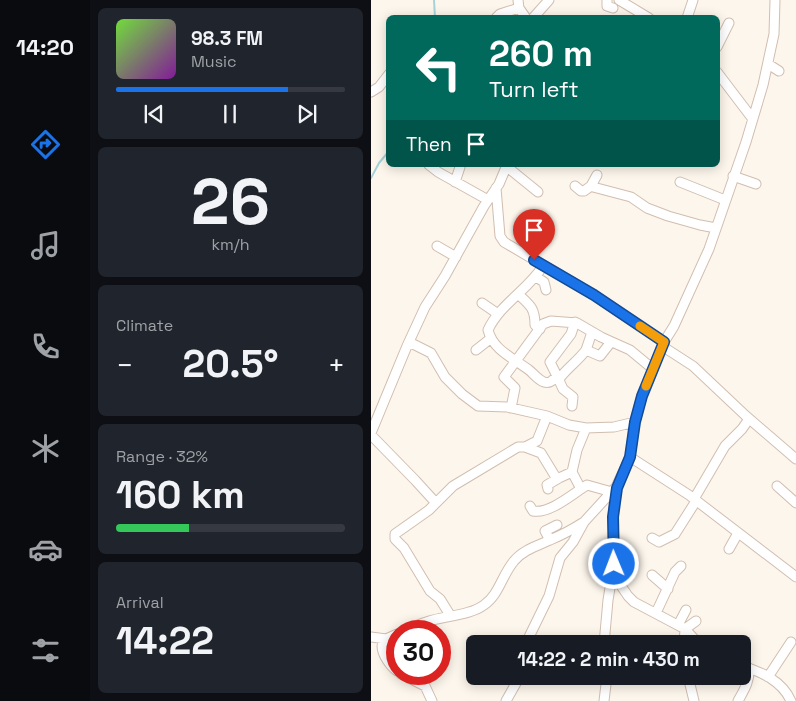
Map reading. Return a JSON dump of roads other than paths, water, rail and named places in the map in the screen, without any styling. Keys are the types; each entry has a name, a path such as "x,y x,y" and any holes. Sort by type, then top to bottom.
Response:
{"street":[{"path":"536,15 549,0"},
{"path":"607,0 607,6 613,8"},
{"path":"619,0 638,15"},
{"path":"688,15 693,0"},
{"path":"530,635 549,596 560,558 573,542 584,522 614,490 630,457 635,422 642,396 663,344 674,326 709,250 753,118 763,85 774,34 775,0"},
{"path":"499,15 519,4"},
{"path":"720,41 729,23"},
{"path":"768,64 779,71"},
{"path":"720,76 753,118"},
{"path":"371,92 379,87 386,78"},
{"path":"432,167 488,200"},
{"path":"455,182 460,167"},
{"path":"436,503 371,434 425,307 496,188 506,167"},
{"path":"507,167 538,192"},
{"path":"575,186 584,191 591,186 597,175"},
{"path":"733,176 756,184"},
{"path":"680,182 725,200"},
{"path":"591,186 631,197 647,208 668,216 700,226 716,228"},
{"path":"496,188 500,236 504,242 594,295 693,366 796,459"},
{"path":"437,246 455,257"},
{"path":"543,266 536,277 493,319 488,330 490,339 515,361 545,382 551,382 558,378 569,366 577,363 586,350 592,332"},
{"path":"536,277 544,282 546,290"},
{"path":"518,294 539,313 553,321"},
{"path":"481,303 498,314"},
{"path":"531,306 535,314 535,326 540,329"},
{"path":"511,408 515,388 504,377 543,324 553,321 575,322 630,350 653,368"},
{"path":"571,406 573,397 563,389 550,362 566,341 575,322"},
{"path":"476,350 490,339"},
{"path":"409,342 431,353 445,376 470,400 483,407 496,405 511,408 547,416 569,425 586,428 614,427 635,422"},
{"path":"586,350 600,356 611,342"},
{"path":"450,616 439,599 430,591 404,548 394,537 395,534 436,503 453,486 518,448 537,441 547,416"},
{"path":"652,538 659,542 675,534 725,446 742,429 749,418"},
{"path":"581,489 572,472 577,450 586,428"},
{"path":"371,446 382,446"},
{"path":"525,446 541,453 555,476 559,478"},
{"path":"630,457 695,500 796,577"},
{"path":"549,489 547,485 572,472"},
{"path":"530,506 533,511 540,512 562,503 587,486 614,490"},
{"path":"777,486 796,503"},
{"path":"605,635 613,574 614,490"},
{"path":"432,620 483,606 491,600 514,561 529,550 584,522"},
{"path":"550,540 545,530 557,525"},
{"path":"729,548 738,533"},
{"path":"656,613 675,572 681,566"},
{"path":"613,574 634,602 681,627 689,635"},
{"path":"652,575 668,589"},
{"path":"682,635 681,627 686,610"},
{"path":"681,627 696,622"},
{"path":"371,637 385,639 382,645 386,658"},
{"path":"768,677 791,642"},
{"path":"751,669 779,683 787,692 791,701"},
{"path":"423,685 432,701"},
{"path":"506,701 515,685"},
{"path":"604,701 606,685"},
{"path":"690,685 694,701"},
{"path":"737,701 747,685"}],"waterway":[{"path":"434,0 435,15"},
{"path":"371,178 386,155"}]}
